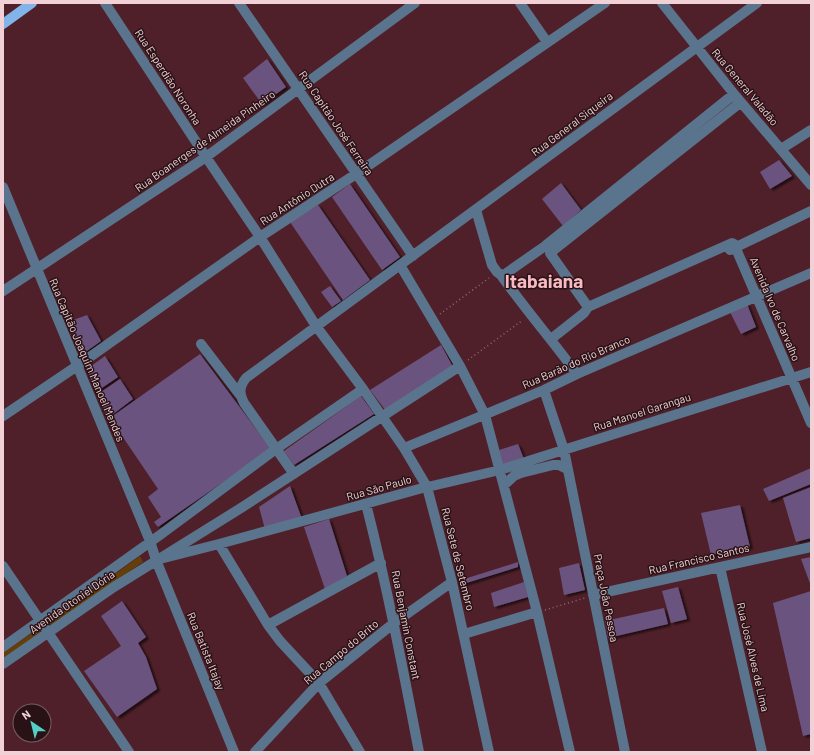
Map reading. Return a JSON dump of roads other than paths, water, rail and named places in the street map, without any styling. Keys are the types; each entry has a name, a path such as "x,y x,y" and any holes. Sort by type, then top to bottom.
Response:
{"main road":[{"path":"3,24 32,3"}],"street":[{"name":"Rua Esperdião Noronha","path":"106,3 260,237 316,326 363,389"},
{"name":"Rua Capitão José Ferreira","path":"239,3 413,256"},
{"name":"Rua Boanerges de Almeida Pinheiro","path":"3,291 206,157 299,90 414,3"},
{"path":"520,3 547,42"},
{"name":"Rua Antônio Dutra","path":"3,416 77,366 260,237 356,174 605,3"},
{"name":"Rua General Valadão","path":"662,3 734,94 811,185"},
{"name":"Rua General Siqueira","path":"240,392 246,378 757,3"},
{"path":"501,274 545,250 629,191 684,142 734,94"},
{"path":"545,250 622,183 741,102"},
{"path":"781,149 811,130"},
{"path":"622,183 629,191"},
{"name":"Rua Capitão Joaquim Manoel Mendes","path":"3,187 150,541 156,560"},
{"path":"476,210 489,258 530,315 551,339 577,374"},
{"path":"551,339 586,310 811,211"},
{"name":"Avenida Ivo de Carvalho","path":"734,246 811,423"},
{"path":"545,250 586,310"},
{"path":"400,265 460,366 485,415 537,612 570,752"},
{"name":"Rua Barão do Rio Branco","path":"404,448 544,390 577,374 811,273"},
{"path":"201,344 240,392 244,403 294,474"},
{"name":"Avenida Otoniel Dória","path":"3,664 114,586 241,508 460,366"},
{"name":"Rua Manoel Garangau","path":"500,470 811,372"},
{"name":"Rua Sete de Setembro","path":"363,389 404,448 427,487 452,582 489,752"},
{"name":"Avenida Otoniel Dória","path":"3,647 41,621 276,449 363,389"},
{"name":"Praça João Pessoa","path":"544,390 564,450 625,752"},
{"path":"504,485 514,476 521,473 553,465 559,465 567,469"},
{"name":"Rua São Paulo","path":"156,560 265,532 427,487 500,470"},
{"name":"Rua Benjamin Constant","path":"366,504 394,623 419,752"},
{"path":"219,544 268,625 280,641 319,683 360,752"},
{"name":"Rua Francisco Santos","path":"593,596 811,546"},
{"name":"Rua Batista Itajay","path":"156,560 234,752"},
{"path":"268,625 381,563"},
{"path":"3,566 129,752"},
{"name":"Rua José Alves de Lima","path":"720,567 762,752"},
{"name":"Rua Campo do Brito","path":"254,752 319,683 394,623 452,582"},
{"path":"464,634 537,612"}],"district":[{"name":"Itabaiana","path":"544,281"}]}
